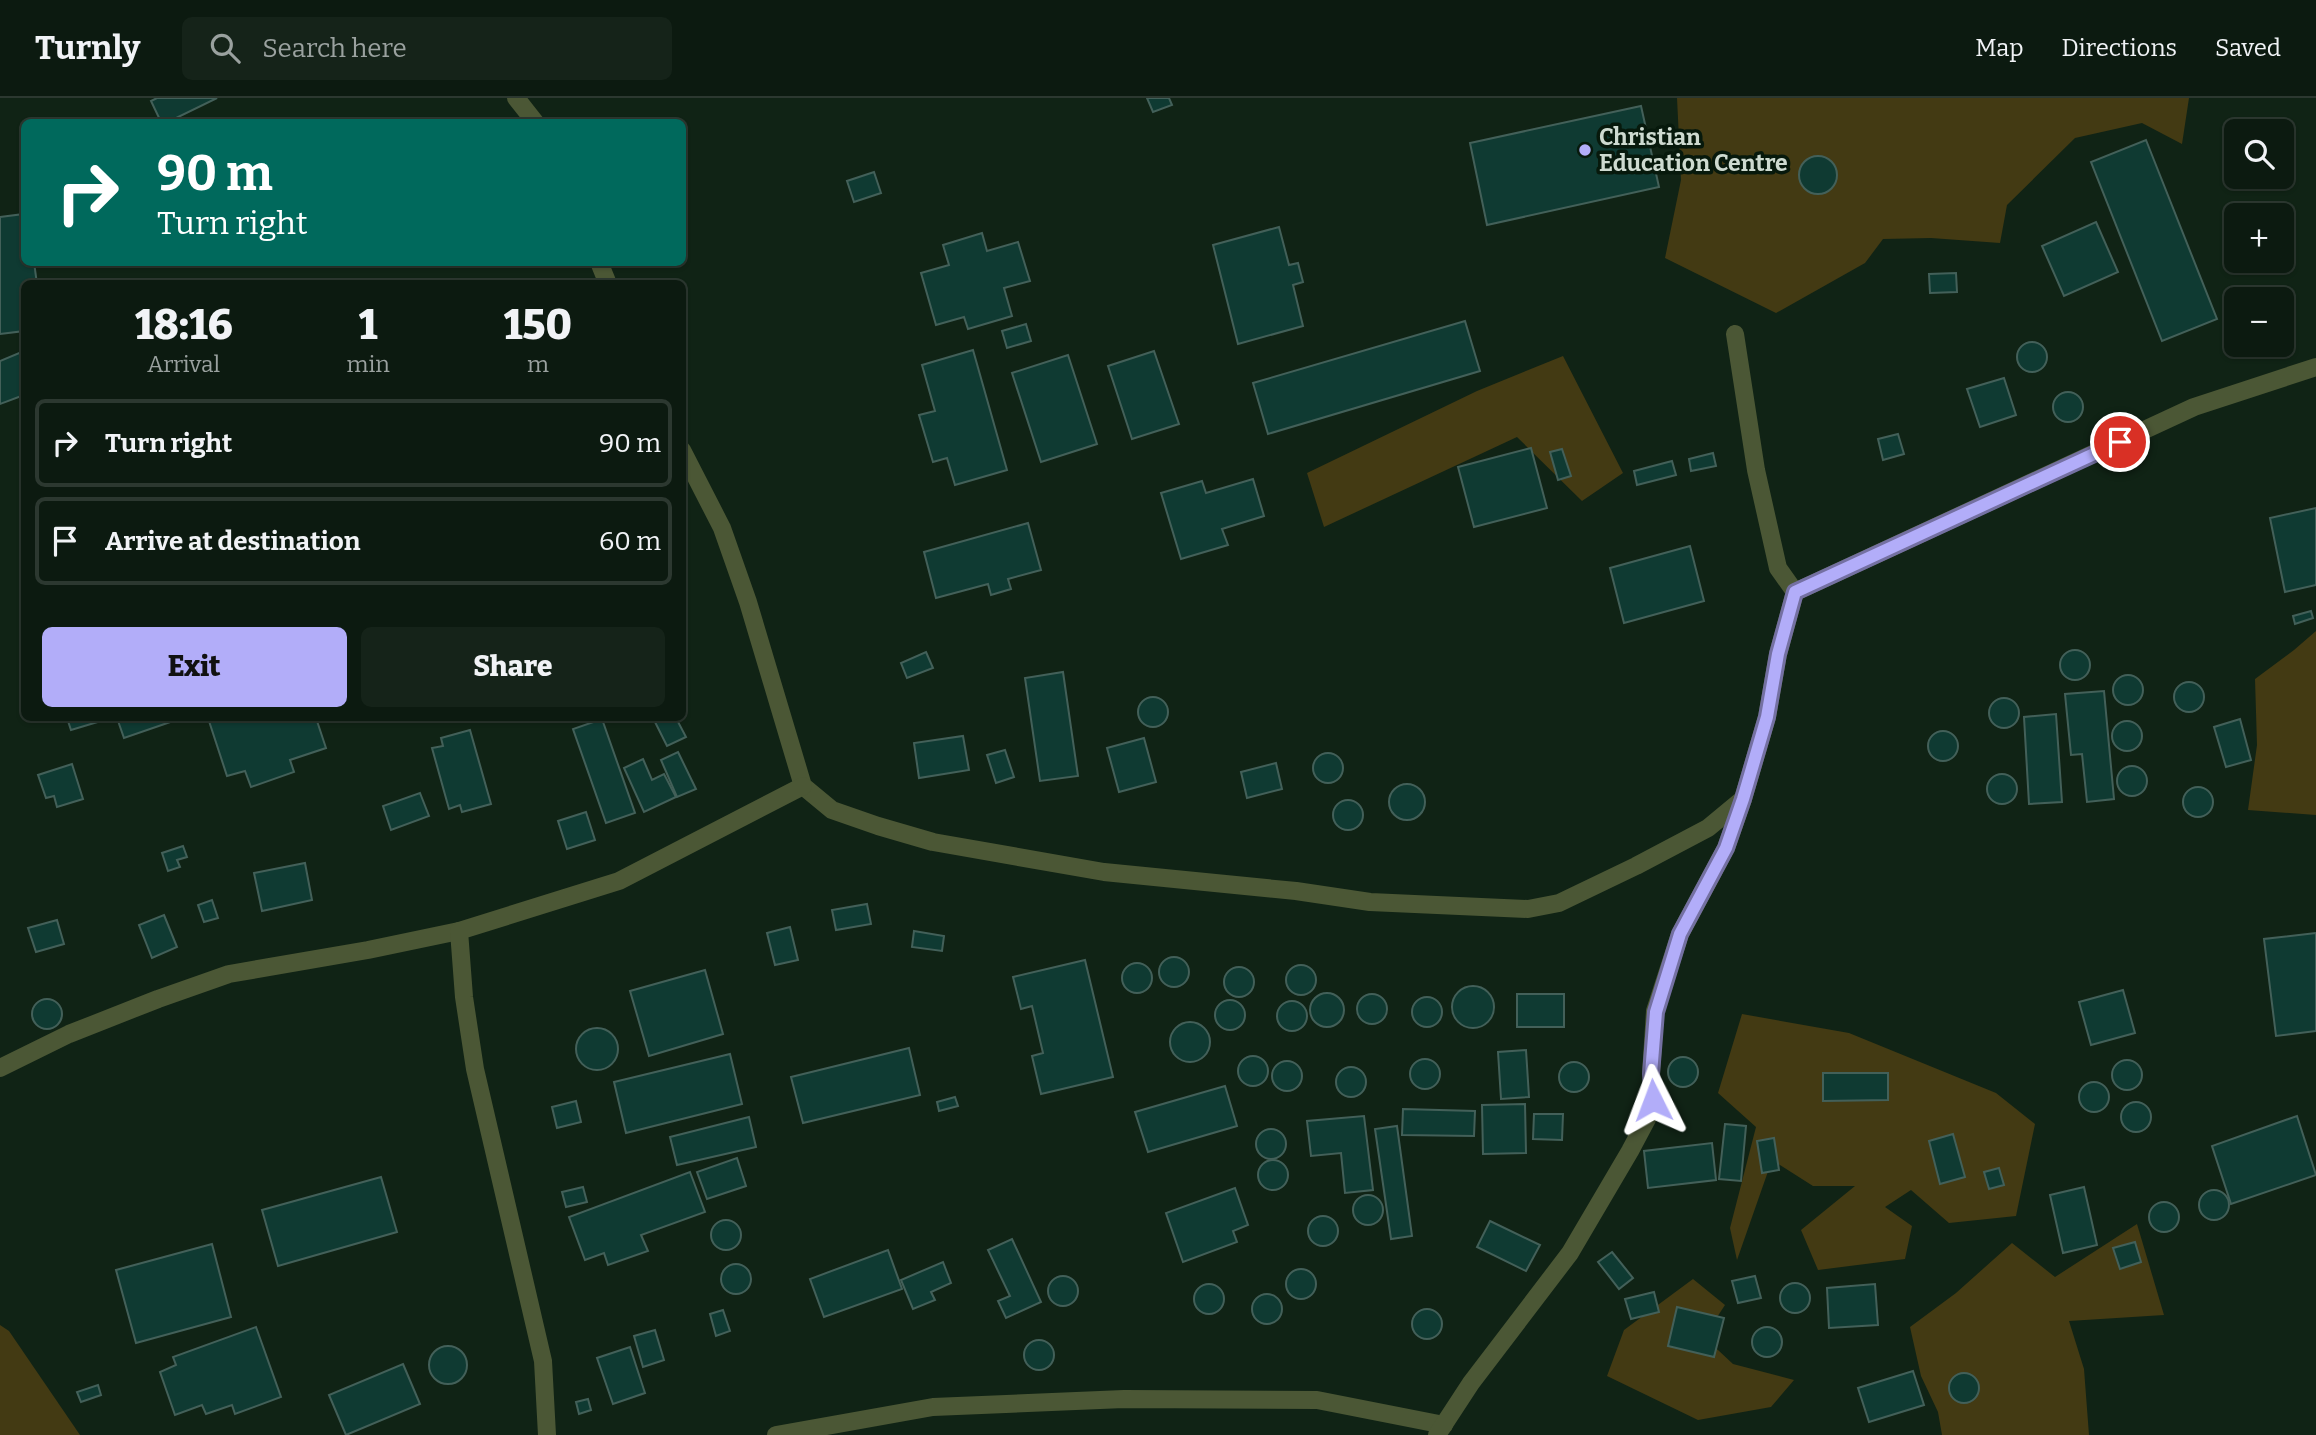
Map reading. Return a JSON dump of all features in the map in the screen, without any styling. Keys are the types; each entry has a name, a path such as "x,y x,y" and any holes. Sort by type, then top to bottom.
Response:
{"street":[{"path":"516,98 533,119"},
{"path":"776,1435 933,1407 1124,1399 1317,1399 1441,1430 1471,1383 1570,1253 1647,1119 1653,1100 1651,1074 1656,1012 1669,964 1680,934 1726,848 1767,717 1778,654 1795,592 1779,568 1756,470 1735,334"},
{"path":"1795,592 2194,407 2316,367"},
{"path":"686,458 726,540 748,602 803,786 832,810 933,842 1104,872 1296,891 1370,902 1528,909 1559,903 1636,866 1709,828 1743,799"},
{"path":"0,1068 69,1034 229,974 459,931 620,881 803,786"},
{"path":"459,931 464,997 475,1069 542,1361 547,1435"}],"shaded area":[{"path":"1677,98 2189,98 2182,144 2142,123 2075,138 2007,205 2000,243 1931,238 1883,239 1865,263 1776,313 1665,258 1681,180"},
{"path":"1563,356 1623,473 1582,501 1517,437 1324,527 1307,473 1477,391"},
{"path":"2316,631 2316,815 2248,810 2257,745 2255,679"},
{"path":"1742,1014 1849,1033 1996,1093 2035,1124 2016,1216 1949,1223 1911,1190 1885,1207 1912,1226 1905,1259 1818,1270 1801,1230 1855,1186 1813,1186 1772,1160 1737,1260 1730,1228 1756,1127 1718,1093"},
{"path":"2137,1224 2164,1315 2069,1321 2084,1369 2089,1435 1942,1435 1938,1412 1921,1376 1910,1327 1956,1293 2012,1243 2055,1277"},
{"path":"1693,1279 1725,1305 1704,1337 1733,1364 1794,1380 1771,1407 1698,1420 1607,1376 1624,1330"},
{"path":"0,1325 9,1331 80,1435 0,1435"}],"building":[{"path":"157,98 217,98 174,119 160,119 151,101"},
{"path":"1147,98 1169,98 1172,105 1153,112"},
{"path":"1641,106 1659,187 1487,225 1470,143"},
{"path":"2146,140 2217,319 2162,341 2091,162"},
{"path":"1818,156 1831,162 1837,175 1831,188 1818,194 1805,188 1799,175 1805,162"},
{"path":"874,172 881,193 854,202 847,181"},
{"path":"21,214 21,266 35,266 36,280 21,280 21,331 0,334 0,217"},
{"path":"2096,222 2118,272 2064,296 2042,246"},
{"path":"1279,227 1289,265 1298,263 1303,282 1293,285 1303,326 1238,344 1213,245"},
{"path":"982,233 987,251 1018,242 1030,281 1004,288 1012,316 968,329 964,317 936,325 921,273 949,265 943,245"},
{"path":"1956,273 1957,292 1930,293 1929,274"},
{"path":"1465,321 1480,371 1268,434 1253,383"},
{"path":"1026,324 1031,341 1007,348 1002,331"},
{"path":"2032,342 2038,343 2046,351 2046,363 2038,371 2032,372 2026,371 2018,363 2017,357 2018,351 2026,343"},
{"path":"973,350 1007,470 955,485 947,458 933,462 919,415 935,411 922,365"},
{"path":"1154,351 1179,424 1132,439 1108,366"},
{"path":"21,352 21,396 0,404 0,361"},
{"path":"1068,355 1097,444 1041,462 1012,373"},
{"path":"2004,378 2016,415 1980,427 1967,389"},
{"path":"2068,392 2074,393 2082,401 2082,413 2074,421 2068,422 2062,421 2054,413 2053,407 2054,401 2062,393"},
{"path":"1898,434 1904,454 1883,460 1878,439"},
{"path":"1531,448 1547,508 1474,527 1458,467"},
{"path":"1562,449 1571,476 1558,480 1550,452"},
{"path":"1713,453 1716,466 1691,471 1689,459"},
{"path":"1672,461 1676,475 1637,485 1634,471"},
{"path":"1253,479 1264,516 1222,529 1228,545 1181,559 1161,493 1202,481 1206,493"},
{"path":"2316,508 2316,585 2285,592 2270,518"},
{"path":"1028,523 1041,570 1008,579 1011,589 991,595 988,584 936,598 924,552"},
{"path":"1690,546 1704,601 1624,623 1610,568"},
{"path":"2311,611 2313,618 2295,624 2293,616"},
{"path":"2075,650 2081,651 2089,659 2089,671 2081,679 2075,680 2069,679 2061,671 2060,665 2061,659 2069,651"},
{"path":"926,652 933,668 907,678 901,663"},
{"path":"1063,672 1078,776 1040,781 1025,678"},
{"path":"2128,675 2138,680 2143,690 2138,700 2128,705 2118,700 2113,690 2118,680"},
{"path":"2189,682 2199,687 2204,697 2199,707 2189,712 2179,707 2174,697 2179,687"},
{"path":"2104,691 2114,799 2087,802 2082,754 2071,755 2065,694"},
{"path":"1153,697 1163,702 1168,712 1163,722 1153,727 1143,722 1138,712 1143,702"},
{"path":"2004,698 2014,703 2019,713 2014,723 2004,728 1994,723 1989,713 1994,703"},
{"path":"2056,714 2062,802 2029,804 2024,717"},
{"path":"2240,719 2251,760 2226,767 2214,727"},
{"path":"68,721 101,721 71,730"},
{"path":"118,721 173,721 124,738"},
{"path":"209,721 317,721 326,748 290,760 294,772 251,787 245,771 227,776"},
{"path":"603,721 635,813 606,823 573,729"},
{"path":"654,721 678,721 686,737 667,746"},
{"path":"2127,721 2137,726 2142,736 2137,746 2127,751 2117,746 2112,736 2117,726"},
{"path":"470,730 491,804 462,812 460,805 449,809 432,748 443,746 441,738"},
{"path":"1943,731 1949,732 1957,740 1957,752 1949,760 1943,761 1937,760 1929,752 1928,746 1929,740 1937,732"},
{"path":"963,736 969,770 919,778 914,743"},
{"path":"1144,738 1156,782 1119,792 1107,748"},
{"path":"1005,750 1014,777 996,783 987,755"},
{"path":"678,752 696,789 677,797 661,760"},
{"path":"1328,753 1334,754 1342,762 1342,774 1334,782 1328,783 1322,782 1314,774 1313,768 1314,762 1322,754"},
{"path":"643,759 652,780 664,774 676,797 644,812 624,768"},
{"path":"1276,763 1282,789 1247,798 1241,772"},
{"path":"72,764 83,799 57,807 54,796 46,798 38,775"},
{"path":"2132,766 2138,767 2146,775 2146,787 2138,795 2132,796 2126,795 2118,787 2117,781 2118,775 2126,767"},
{"path":"2002,774 2008,775 2016,783 2016,795 2008,803 2002,804 1996,803 1988,795 1987,789 1988,783 1996,775"},
{"path":"1407,784 1420,789 1425,802 1420,815 1407,820 1394,815 1389,802 1394,789"},
{"path":"2198,787 2204,788 2212,796 2212,808 2204,816 2198,817 2192,816 2184,808 2183,802 2184,796 2192,788"},
{"path":"420,793 429,816 391,830 383,806"},
{"path":"1348,800 1354,801 1362,809 1362,821 1354,829 1348,830 1342,829 1334,821 1333,815 1334,809 1342,801"},
{"path":"586,812 595,840 567,849 558,821"},
{"path":"183,846 187,857 177,860 180,867 168,871 162,853"},
{"path":"305,863 312,900 262,911 254,873"},
{"path":"212,900 218,918 204,922 198,905"},
{"path":"867,904 871,924 836,930 832,910"},
{"path":"164,915 177,947 152,958 139,925"},
{"path":"57,920 64,944 36,952 28,928"},
{"path":"790,927 798,960 775,965 767,933"},
{"path":"914,931 944,936 942,951 912,947"},
{"path":"2316,933 2316,1031 2276,1036 2264,939"},
{"path":"1174,957 1180,958 1188,966 1188,978 1180,986 1174,987 1168,986 1160,978 1159,972 1160,966 1168,958"},
{"path":"1085,960 1113,1077 1041,1094 1032,1056 1043,1053 1032,1006 1021,1009 1013,977"},
{"path":"1137,963 1147,968 1152,978 1147,988 1137,993 1127,988 1122,978 1127,968"},
{"path":"1301,965 1307,966 1315,974 1315,986 1307,994 1301,995 1295,994 1287,986 1286,980 1287,974 1295,966"},
{"path":"1239,967 1245,968 1253,976 1253,988 1245,996 1239,997 1233,996 1225,988 1224,982 1225,976 1233,968"},
{"path":"705,970 723,1034 649,1056 630,991"},
{"path":"1473,986 1488,992 1494,1007 1488,1022 1473,1028 1458,1022 1452,1007 1458,992"},
{"path":"2123,990 2135,1033 2091,1045 2079,1002"},
{"path":"1327,993 1339,998 1344,1010 1339,1022 1327,1027 1315,1022 1310,1010 1315,998"},
{"path":"1372,994 1382,999 1387,1009 1382,1019 1372,1024 1362,1019 1357,1009 1362,999"},
{"path":"1517,994 1564,994 1564,1027 1517,1027"},
{"path":"1427,997 1437,1002 1442,1012 1437,1022 1427,1027 1417,1022 1412,1012 1417,1002"},
{"path":"47,999 53,1000 61,1008 61,1020 53,1028 47,1029 41,1028 33,1020 32,1014 33,1008 41,1000"},
{"path":"1230,1000 1236,1001 1244,1009 1244,1021 1236,1029 1230,1030 1224,1029 1216,1021 1215,1015 1216,1009 1224,1001"},
{"path":"1292,1001 1302,1006 1307,1016 1302,1026 1292,1031 1282,1026 1277,1016 1282,1006"},
{"path":"1190,1022 1198,1023 1204,1028 1209,1034 1209,1050 1204,1056 1198,1061 1190,1062 1182,1061 1176,1056 1171,1050 1170,1042 1171,1034 1176,1028 1182,1023"},
{"path":"597,1028 612,1034 618,1049 612,1064 597,1070 582,1064 576,1049 582,1034"},
{"path":"909,1048 920,1095 803,1123 791,1077"},
{"path":"1526,1050 1529,1097 1501,1099 1498,1052"},
{"path":"730,1054 742,1104 626,1133 614,1082"},
{"path":"1253,1056 1263,1061 1268,1071 1263,1081 1253,1086 1243,1081 1238,1071 1243,1061"},
{"path":"1683,1057 1689,1058 1697,1066 1697,1078 1689,1086 1683,1087 1677,1086 1669,1078 1668,1072 1669,1066 1677,1058"},
{"path":"1425,1059 1435,1064 1440,1074 1435,1084 1425,1089 1415,1084 1410,1074 1415,1064"},
{"path":"2127,1060 2137,1065 2142,1075 2137,1085 2127,1090 2117,1085 2112,1075 2117,1065"},
{"path":"1287,1061 1297,1066 1302,1076 1297,1086 1287,1091 1277,1086 1272,1076 1277,1066"},
{"path":"1574,1062 1580,1063 1588,1071 1588,1083 1580,1091 1574,1092 1568,1091 1560,1083 1559,1077 1560,1071 1568,1063"},
{"path":"1351,1067 1357,1068 1365,1076 1365,1088 1357,1096 1351,1097 1345,1096 1337,1088 1336,1082 1337,1076 1345,1068"},
{"path":"1823,1073 1888,1073 1888,1100 1823,1101"},
{"path":"2094,1082 2104,1087 2109,1097 2104,1107 2094,1112 2084,1107 2079,1097 2084,1087"},
{"path":"1225,1086 1237,1126 1148,1152 1135,1112"},
{"path":"955,1097 958,1106 939,1111 937,1102"},
{"path":"576,1101 581,1122 557,1128 552,1107"},
{"path":"2136,1102 2142,1103 2150,1111 2150,1123 2142,1131 2136,1132 2130,1131 2122,1123 2121,1117 2122,1111 2130,1103"},
{"path":"1525,1104 1526,1153 1483,1154 1482,1105"},
{"path":"1403,1109 1475,1111 1474,1136 1402,1135"},
{"path":"1534,1114 1563,1114 1562,1140 1533,1139"},
{"path":"1364,1116 1373,1190 1345,1193 1341,1153 1311,1156 1307,1121"},
{"path":"2297,1116 2316,1175 2231,1204 2212,1146"},
{"path":"749,1117 756,1147 677,1165 670,1137"},
{"path":"1725,1124 1746,1126 1741,1181 1719,1179"},
{"path":"1397,1126 1412,1236 1391,1239 1375,1129"},
{"path":"1271,1129 1277,1130 1285,1138 1285,1150 1277,1158 1271,1159 1265,1158 1257,1150 1256,1144 1257,1138 1265,1130"},
{"path":"1953,1134 1965,1177 1940,1184 1929,1141"},
{"path":"1774,1138 1779,1170 1762,1173 1757,1141"},
{"path":"1712,1143 1716,1180 1648,1188 1644,1151"},
{"path":"737,1158 746,1186 707,1199 697,1172"},
{"path":"1273,1160 1283,1165 1288,1175 1283,1185 1273,1190 1263,1185 1258,1175 1263,1165"},
{"path":"1999,1168 2004,1185 1989,1189 1984,1172"},
{"path":"690,1172 705,1212 641,1235 648,1251 608,1265 604,1253 585,1260 569,1217"},
{"path":"381,1177 397,1232 278,1266 262,1210"},
{"path":"583,1187 587,1202 566,1207 562,1192"},
{"path":"2084,1187 2097,1245 2063,1253 2050,1195"},
{"path":"1235,1188 1248,1225 1233,1231 1237,1242 1183,1262 1166,1213"},
{"path":"2214,1190 2220,1191 2228,1199 2228,1211 2220,1219 2214,1220 2208,1219 2200,1211 2199,1205 2200,1199 2208,1191"},
{"path":"1368,1195 1374,1196 1382,1204 1382,1216 1374,1224 1368,1225 1362,1224 1354,1216 1353,1210 1354,1204 1362,1196"},
{"path":"2164,1202 2170,1203 2178,1211 2178,1223 2170,1231 2164,1232 2158,1231 2150,1223 2149,1217 2150,1211 2158,1203"},
{"path":"1323,1216 1329,1217 1337,1225 1337,1237 1329,1245 1323,1246 1317,1245 1309,1237 1308,1231 1309,1225 1317,1217"},
{"path":"726,1220 732,1221 740,1229 740,1241 732,1249 726,1250 720,1249 712,1241 711,1235 712,1229 720,1221"},
{"path":"1490,1221 1540,1245 1526,1271 1477,1247"},
{"path":"1012,1239 1041,1302 1006,1318 998,1301 1010,1296 988,1250"},
{"path":"2135,1242 2141,1262 2120,1269 2113,1248"},
{"path":"212,1244 231,1317 136,1343 116,1270"},
{"path":"888,1250 902,1289 824,1317 810,1279"},
{"path":"1612,1252 1633,1278 1619,1289 1598,1262"},
{"path":"943,1262 951,1283 931,1292 935,1300 913,1309 901,1280"},
{"path":"736,1264 742,1265 750,1273 750,1285 742,1293 736,1294 730,1293 722,1285 721,1279 722,1273 730,1265"},
{"path":"1301,1269 1307,1270 1315,1278 1315,1290 1307,1298 1301,1299 1295,1298 1287,1290 1286,1284 1287,1278 1295,1270"},
{"path":"1063,1276 1073,1281 1078,1291 1073,1301 1063,1306 1053,1301 1048,1291 1053,1281"},
{"path":"1755,1276 1761,1298 1738,1303 1732,1281"},
{"path":"1795,1283 1801,1284 1809,1292 1809,1304 1801,1312 1795,1313 1789,1312 1781,1304 1780,1298 1781,1292 1789,1284"},
{"path":"1209,1284 1215,1285 1223,1293 1223,1305 1215,1313 1209,1314 1203,1313 1195,1305 1194,1299 1195,1293 1203,1285"},
{"path":"1875,1284 1878,1325 1829,1328 1827,1288"},
{"path":"1654,1292 1659,1312 1631,1319 1625,1299"},
{"path":"1267,1294 1273,1295 1281,1303 1281,1315 1273,1323 1267,1324 1261,1323 1253,1315 1252,1309 1253,1303 1261,1295"},
{"path":"1677,1307 1724,1318 1714,1357 1668,1346"},
{"path":"1427,1309 1433,1310 1441,1318 1441,1330 1433,1338 1427,1339 1421,1338 1413,1330 1412,1324 1413,1318 1421,1310"},
{"path":"723,1310 730,1331 716,1336 710,1314"},
{"path":"256,1327 281,1397 235,1414 232,1405 206,1414 202,1405 175,1415 160,1372 176,1365 173,1357"},
{"path":"1767,1327 1773,1328 1781,1336 1781,1348 1773,1356 1767,1357 1761,1356 1753,1348 1752,1342 1753,1336 1761,1328"},
{"path":"655,1330 664,1360 643,1367 634,1336"},
{"path":"1039,1340 1045,1341 1053,1349 1053,1361 1045,1369 1039,1370 1033,1369 1025,1361 1024,1355 1025,1349 1033,1341"},
{"path":"448,1346 462,1351 467,1365 462,1379 448,1384 434,1379 429,1365 434,1351"},
{"path":"630,1347 645,1393 613,1404 597,1358"},
{"path":"403,1364 420,1404 346,1435 329,1395"},
{"path":"1913,1371 1924,1405 1869,1422 1858,1388"},
{"path":"1964,1373 1970,1374 1978,1382 1978,1394 1970,1402 1964,1403 1958,1402 1950,1394 1949,1388 1950,1382 1958,1374"},
{"path":"98,1385 101,1395 81,1402 77,1392"},
{"path":"588,1399 591,1410 579,1414 576,1402"}],"place":[{"name":"Christian Education Centre","path":"1585,150"}],"route":[{"path":"1653,1100 1651,1052 1656,1012 1669,964 1680,934 1726,848 1743,799 1767,717 1778,654 1795,592 2120,442"}]}
